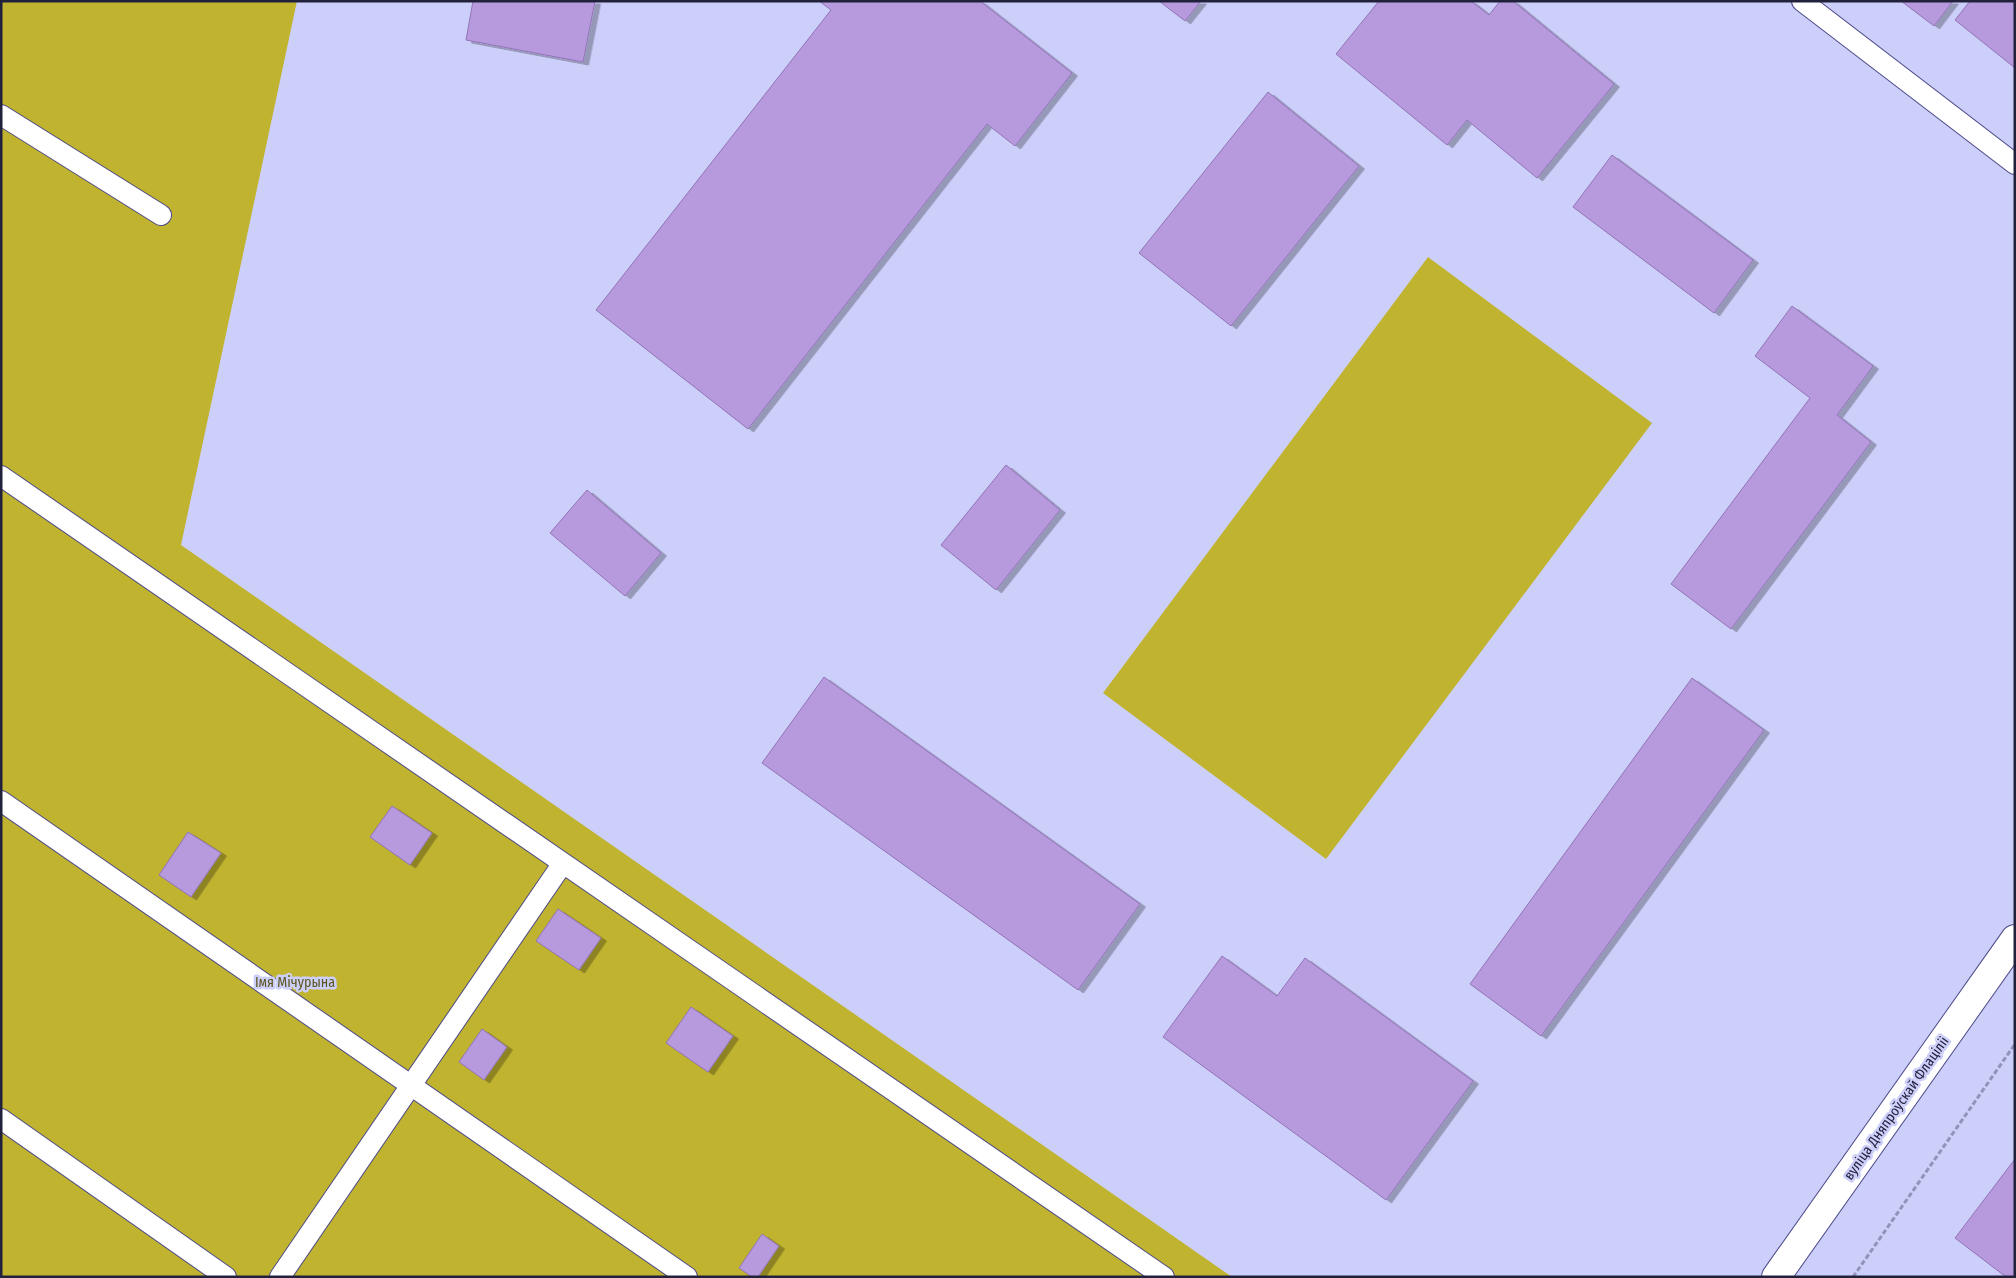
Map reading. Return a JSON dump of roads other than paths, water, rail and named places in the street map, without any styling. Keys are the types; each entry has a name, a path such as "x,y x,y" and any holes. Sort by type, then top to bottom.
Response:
{"street":[{"name":"вуліца Дняпроўскай Флаціліі","path":"1776,1277 2015,939"}],"lane":[{"path":"1802,1 2015,164"},
{"path":"1,115 161,215"},
{"path":"1,476 1164,1277"},
{"path":"1,801 687,1277"},
{"path":"280,1277 563,863"},
{"path":"1,1120 226,1277"}],"park label":[{"name":"Імя Мічурына","path":"295,982"}]}
